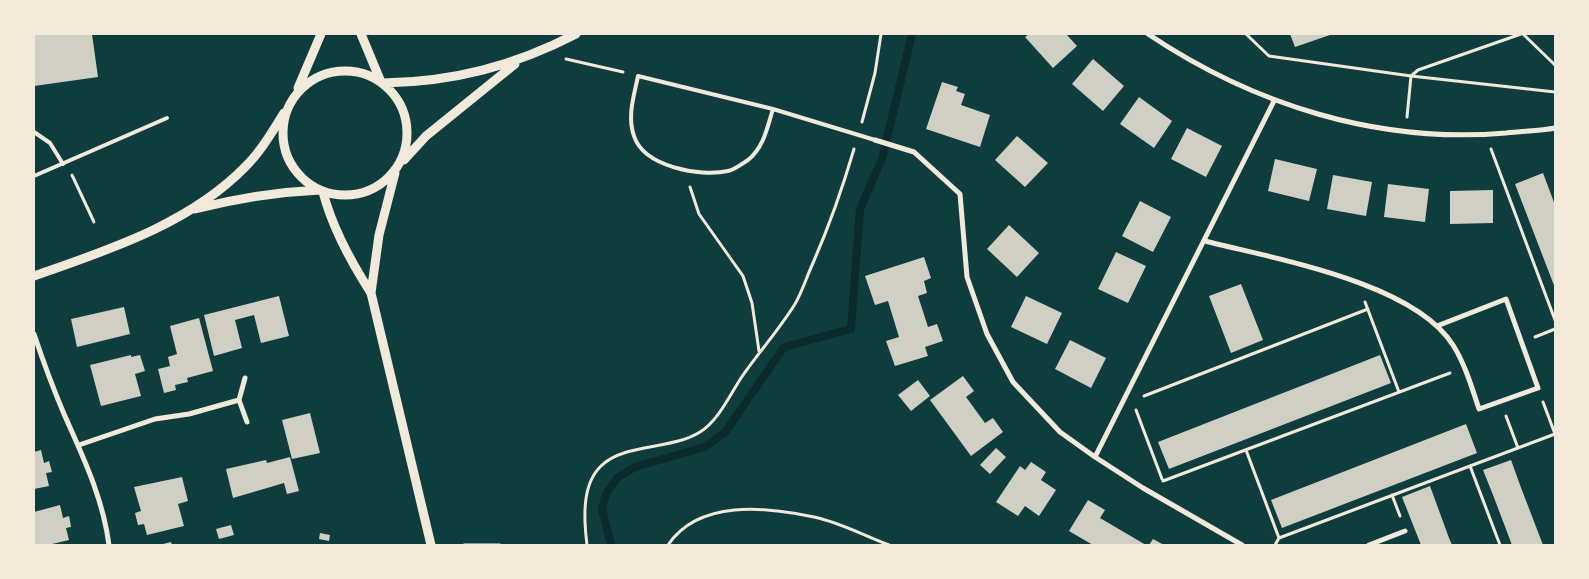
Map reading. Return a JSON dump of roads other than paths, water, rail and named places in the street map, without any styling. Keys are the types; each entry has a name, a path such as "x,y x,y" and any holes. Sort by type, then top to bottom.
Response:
{"street":[{"path":"321,34 284,119 283,136 286,153 294,168 306,181 322,191 330,216 356,269 371,292 431,545"},
{"path":"360,34 382,82"},
{"path":"382,82 446,80 519,61 576,34"},
{"path":"1148,34 1220,78 1274,101 1320,115 1371,127 1446,135 1486,134 1555,128"},
{"path":"34,276 140,235 190,211 238,198 276,192 322,191 344,195 359,194 385,181 426,136 519,61"},
{"path":"190,211 247,166 266,141 293,99 313,80 335,71 351,71 366,74 382,82 396,96 406,121 406,148 397,167 381,222 371,292"},
{"path":"1095,457 1274,101"},
{"path":"875,140 914,152 960,194 967,277 987,334 1013,382 1060,432 1095,457 1143,488 1242,545"},
{"path":"1205,241 1357,281 1410,307 1437,326 1453,345 1479,408 1538,388 1506,300 1437,326"},
{"path":"34,334 51,382 79,445 102,504 109,545"},
{"path":"245,378 240,400 247,422"},
{"path":"79,445 155,419 189,414 240,400"},
{"path":"1370,545 1405,531"}],"lane":[{"path":"773,109 763,142 749,159 730,171 709,173 666,165 647,154 634,138 630,122 638,76 773,109 875,140"},
{"path":"34,176 167,118"},
{"path":"34,132 50,143 65,163"}],"waterway":[{"path":"611,545 602,509 606,494 617,478 635,467 705,447 726,431 784,347 851,329 860,209 882,159 912,34"}]}
